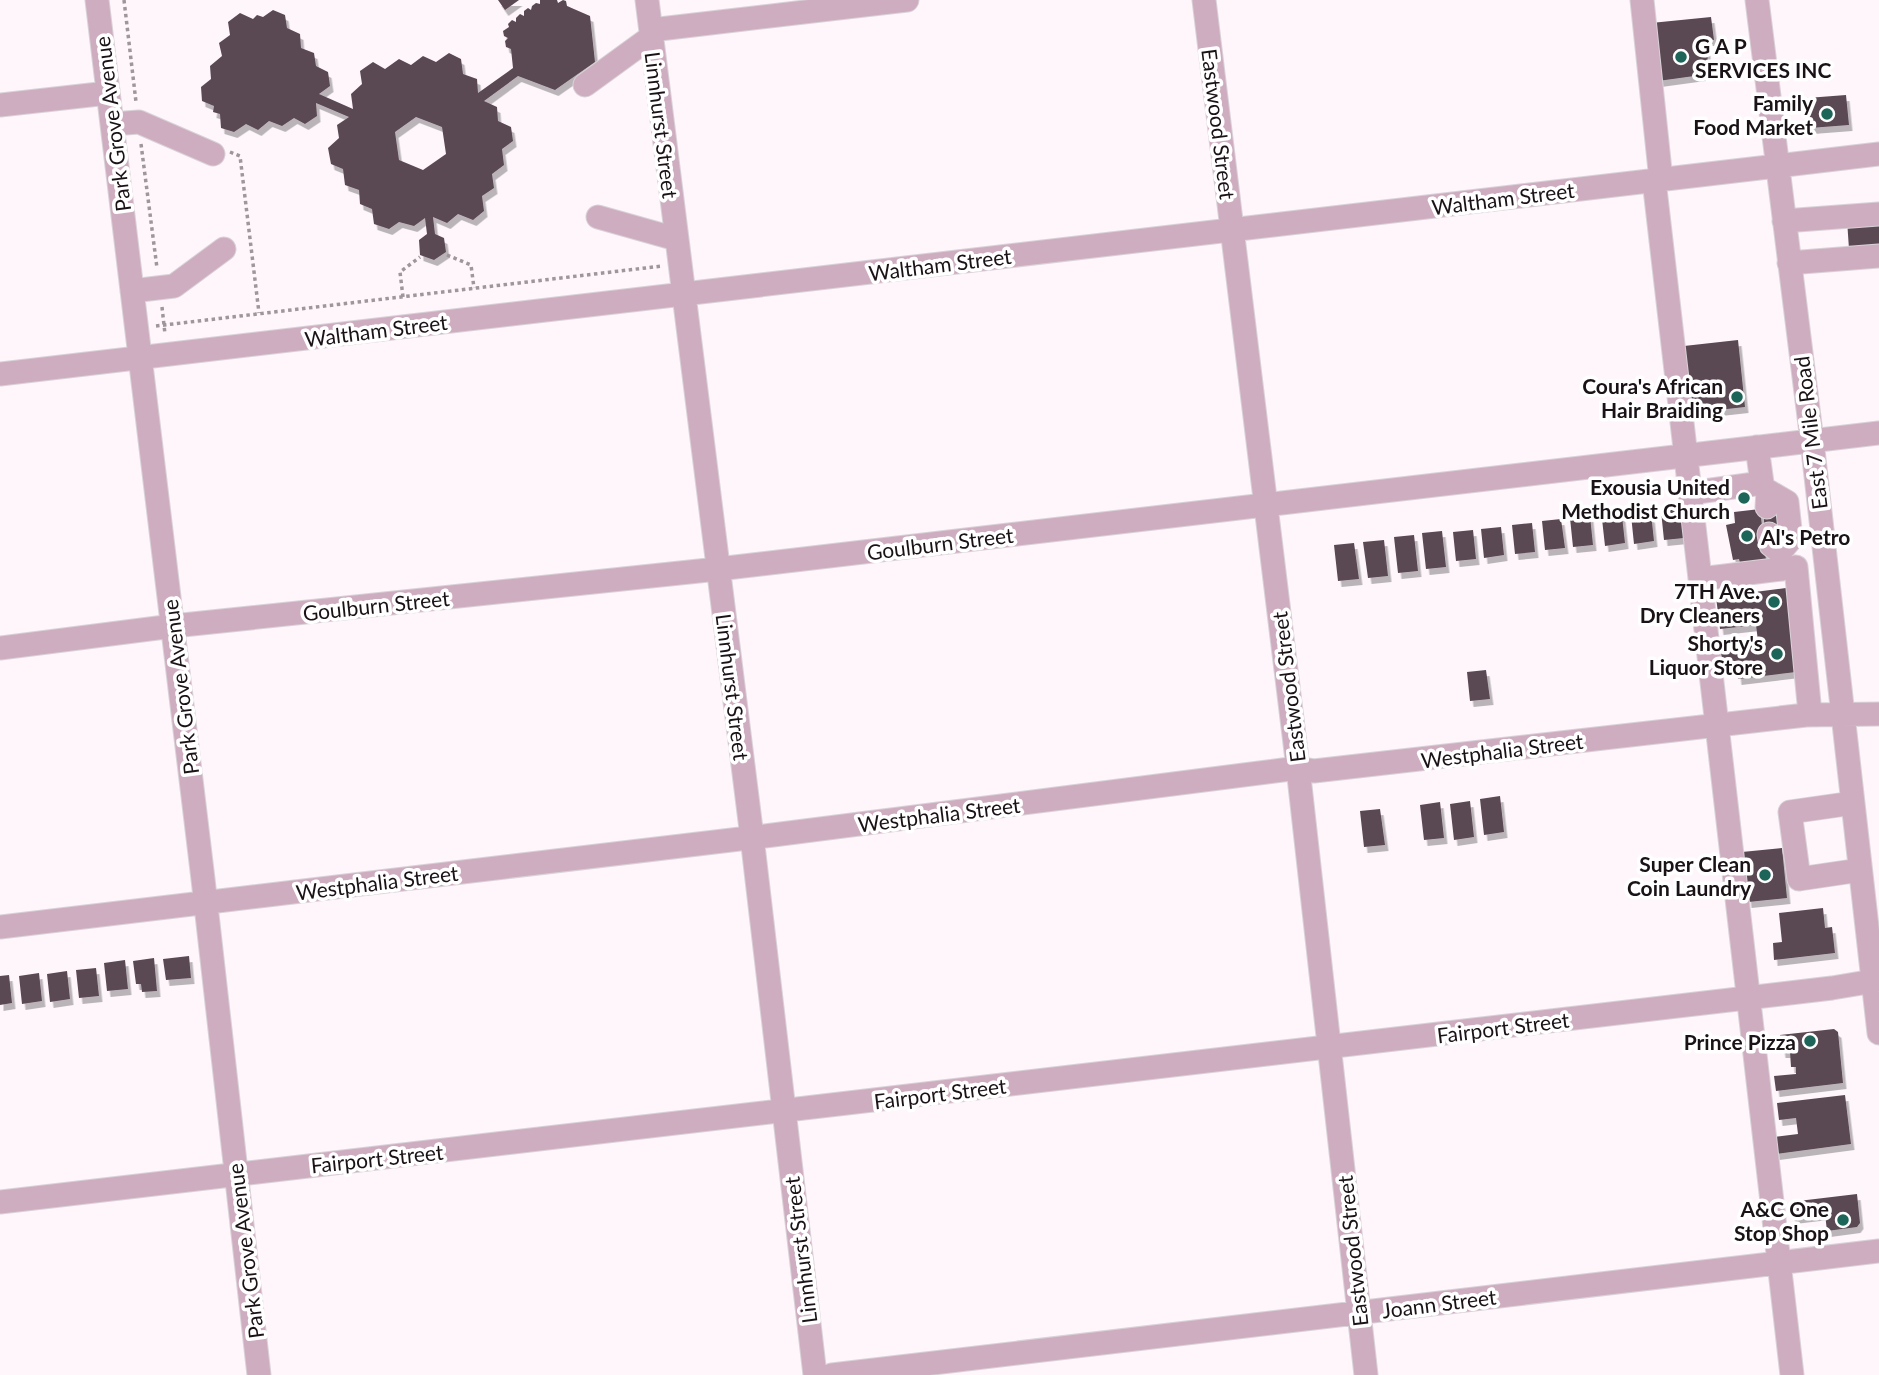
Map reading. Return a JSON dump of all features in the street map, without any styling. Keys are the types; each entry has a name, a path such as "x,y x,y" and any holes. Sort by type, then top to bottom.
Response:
{"street":[{"name":"Park Grove Avenue","path":"97,0 206,902 259,1375"},
{"name":"Linnhurst Street","path":"647,0 752,837 815,1375"},
{"path":"585,85 651,34 907,0"},
{"name":"Eastwood Street","path":"1203,0 1267,503 1366,1375"},
{"path":"1642,0 1690,493 1792,1375"},
{"name":"East 7 Mile Road","path":"1757,0 1812,441 1860,870 1876,981 1879,1033"},
{"path":"0,106 108,93"},
{"path":"112,124 139,122 221,152"},
{"name":"Waltham Street","path":"0,374 1879,154"},
{"path":"1784,221 1879,214"},
{"path":"598,217 676,239"},
{"path":"132,291 174,286 223,249"},
{"path":"1789,263 1879,256"},
{"name":"Goulburn Street","path":"0,648 173,626 718,569 1879,433"},
{"path":"1757,447 1771,496 1791,539 1782,556 1811,714"},
{"path":"1690,493 1818,499"},
{"path":"1700,579 1782,556 1826,563"},
{"name":"Westphalia Street","path":"0,927 752,837 1298,768 1314,771 1811,714 1879,714"},
{"path":"1853,803 1790,812 1799,879 1860,870"},
{"name":"Fairport Street","path":"0,1202 1750,998 1876,981"},
{"name":"Joann Street","path":"832,1375 1879,1251"}],"path":[{"path":"124,0 164,325 164,355"},
{"path":"221,152 240,156 259,313"},
{"path":"447,255 471,265 474,288"},
{"path":"402,296 400,272 420,257"},
{"path":"136,328 663,266 680,268"}],"building":[{"path":"498,0 519,0 505,10"},
{"path":"540,0 557,0 558,3 563,0 567,6 590,16 595,62 555,90 518,76 484,101 497,107 498,121 511,127 513,141 502,149 504,165 492,174 494,188 482,196 484,211 473,220 458,214 447,223 433,217 435,234 444,238 446,252 434,260 420,255 419,240 427,234 425,218 414,226 399,222 389,229 374,224 372,209 360,204 359,190 345,185 343,169 331,164 328,148 339,138 337,125 349,117 316,103 317,116 305,124 294,118 282,126 269,121 258,130 246,124 234,132 221,128 220,114 213,112 214,106 202,101 201,87 211,79 210,66 222,56 219,43 230,35 228,22 240,13 253,19 257,15 263,17 273,10 285,15 287,28 300,34 301,48 314,53 316,66 328,72 330,86 319,94 353,109 351,94 362,84 360,71 373,62 385,69 399,59 411,65 423,56 436,62 449,53 461,59 463,74 477,79 478,93 513,68 511,49 506,47 505,41 508,38 503,31 509,27 508,24 512,20 516,22 520,14 524,16 524,11 528,8 531,10 536,3 540,4","holes":["416,117 442,127 446,154 423,170 399,160 395,132"]},
{"name":"G A P SERVICES INC","path":"1711,17 1714,40 1706,40 1709,74 1658,81 1651,23"},
{"path":"1846,95 1849,125 1810,128 1807,98"},
{"path":"1879,217 1879,247 1849,249 1847,220"},
{"path":"1738,340 1745,407 1691,413 1684,346"},
{"path":"1782,506 1784,533 1765,534 1763,508"},
{"path":"1621,507 1625,543 1605,546 1601,510"},
{"path":"1681,509 1684,538 1664,540 1661,511"},
{"path":"1760,509 1766,560 1740,563 1739,559 1733,560 1726,525 1735,523 1734,512"},
{"path":"1651,513 1654,541 1634,544 1631,515"},
{"path":"1590,516 1593,545 1573,547 1570,518"},
{"path":"1561,519 1565,548 1545,550 1542,521"},
{"path":"1532,523 1535,552 1515,554 1512,525"},
{"path":"1501,527 1504,555 1484,558 1481,529"},
{"path":"1473,530 1476,559 1456,561 1453,532"},
{"path":"1442,531 1446,567 1426,569 1422,533"},
{"path":"1414,535 1418,571 1398,573 1394,537"},
{"path":"1384,540 1388,576 1368,578 1363,542"},
{"path":"1354,543 1359,579 1338,581 1334,545"},
{"path":"1786,588 1796,672 1738,679 1736,661 1720,663 1718,646 1758,641 1756,625 1720,629 1716,597"},
{"path":"1486,670 1490,699 1470,701 1467,672"},
{"path":"1500,796 1504,832 1484,835 1480,799"},
{"path":"1470,801 1474,837 1454,840 1450,804"},
{"path":"1440,802 1444,838 1424,840 1420,805"},
{"path":"1380,809 1385,845 1364,847 1360,811"},
{"name":"Super Clean Coin Laundry","path":"1782,848 1787,898 1748,902 1742,852"},
{"path":"1823,908 1825,928 1832,927 1835,953 1774,960 1773,943 1782,942 1779,913"},
{"path":"189,956 191,978 166,980 163,959"},
{"path":"154,958 157,991 142,992 141,984 136,984 133,961"},
{"path":"125,960 128,989 107,991 104,963"},
{"path":"96,968 99,996 79,998 76,970"},
{"path":"67,971 70,999 50,1002 47,974"},
{"path":"39,973 42,1001 22,1004 19,976"},
{"path":"9,975 12,1003 0,1005 0,976"},
{"path":"1834,1029 1838,1032 1843,1083 1776,1091 1774,1076 1796,1074 1796,1067 1791,1067 1790,1052 1782,1052 1780,1035"},
{"path":"1845,1095 1851,1144 1776,1154 1774,1137 1798,1134 1796,1118 1779,1120 1777,1103"},
{"path":"1857,1194 1860,1223 1857,1227 1827,1231 1825,1214 1792,1218 1790,1202"}],"place":[{"name":"G A P SERVICES INC","path":"1681,57"},
{"name":"Family Food Market","path":"1827,114"},
{"name":"Coura's African Hair Braiding","path":"1737,397"},
{"name":"Exousia United Methodist Church","path":"1744,498"},
{"name":"Al's Petro","path":"1747,536"},
{"name":"7TH Ave. Dry Cleaners","path":"1774,602"},
{"name":"Shorty's Liquor Store","path":"1777,654"},
{"name":"Super Clean Coin Laundry","path":"1765,875"},
{"name":"Prince Pizza","path":"1810,1041"},
{"name":"A&C One Stop Shop","path":"1843,1220"}]}
